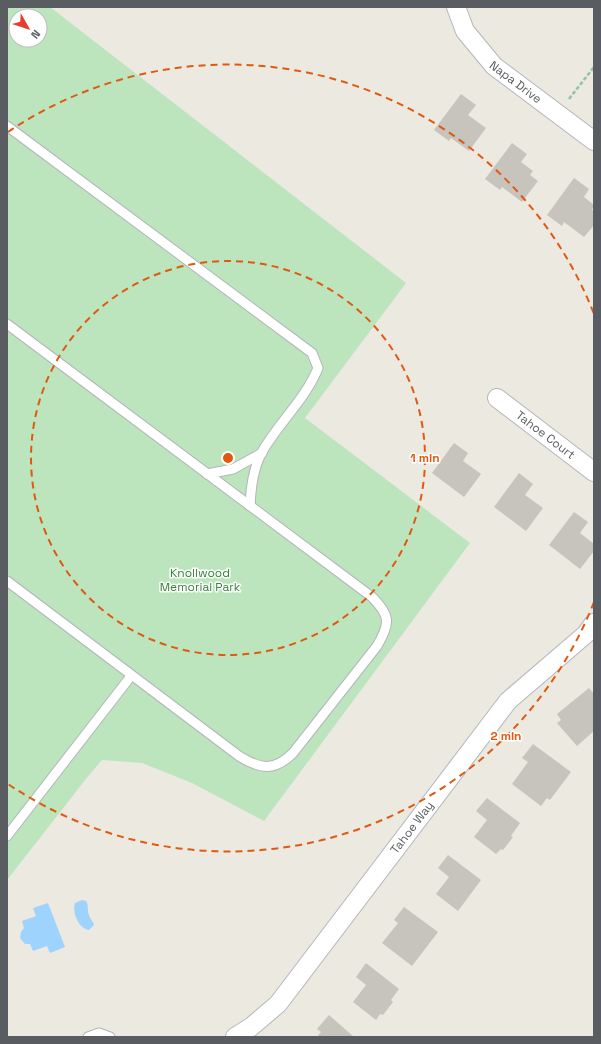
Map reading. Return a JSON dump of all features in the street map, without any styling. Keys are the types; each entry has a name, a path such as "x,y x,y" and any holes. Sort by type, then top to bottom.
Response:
{"street":[{"name":"Napa Drive","path":"456,7 465,31 494,66 594,141"},
{"name":"Tahoe Court","path":"497,398 594,472"},
{"name":"Tahoe Way","path":"235,1037 260,1020 278,1004 508,701 586,634 594,624"}],"lane":[{"path":"7,126 312,353 318,368 311,385 262,452 252,479 250,506"},
{"path":"7,324 372,597 382,607 387,616 387,626 376,646 293,753 285,762 265,768 250,763 239,756 7,581"},
{"path":"208,474 233,469 262,452"},
{"path":"7,836 131,676"},
{"path":"88,1037 99,1033 110,1037"}],"path":[{"path":"569,99 594,67"}],"green space":[{"name":"Knollwood Memorial Park","path":"7,7 50,7 406,283 305,418 470,543 264,821 192,783 142,763 102,760 7,880"}],"water":[{"path":"82,900 86,901 87,903 89,915 94,925 89,930 85,929 79,923 74,911 75,903"},
{"path":"48,903 65,947 50,953 47,946 33,951 30,944 25,944 20,938 21,932 24,928 22,921 36,916 33,908"}],"building":[{"path":"461,94 476,105 468,115 486,128 469,151 451,138 449,141 434,130"},
{"path":"512,143 527,154 521,162 533,171 530,175 538,181 522,202 502,187 500,190 485,179"},
{"path":"574,178 589,189 584,197 594,205 592,210 594,212 594,225 584,237 564,222 562,226 547,215"},
{"path":"454,443 468,453 463,461 481,474 464,497 432,473"},
{"path":"519,473 533,484 525,495 543,508 526,531 494,507"},
{"path":"574,512 588,522 580,533 594,544 594,551 580,569 549,545"},
{"path":"589,688 594,694 594,731 577,746 557,723 561,720 557,714"},
{"path":"533,744 571,772 550,800 547,798 541,806 512,784 528,762 522,758"},
{"path":"487,798 520,823 511,836 513,837 503,850 501,849 496,854 474,837 487,820 476,811"},
{"path":"448,855 481,880 458,911 436,894 449,877 438,868"},
{"path":"404,907 438,932 412,966 382,943 398,923 394,920"},
{"path":"366,963 399,989 391,1000 393,1002 383,1015 380,1014 376,1020 353,1002 366,985 356,977"},
{"path":"329,1015 354,1037 317,1037 321,1032 317,1029"}]}
